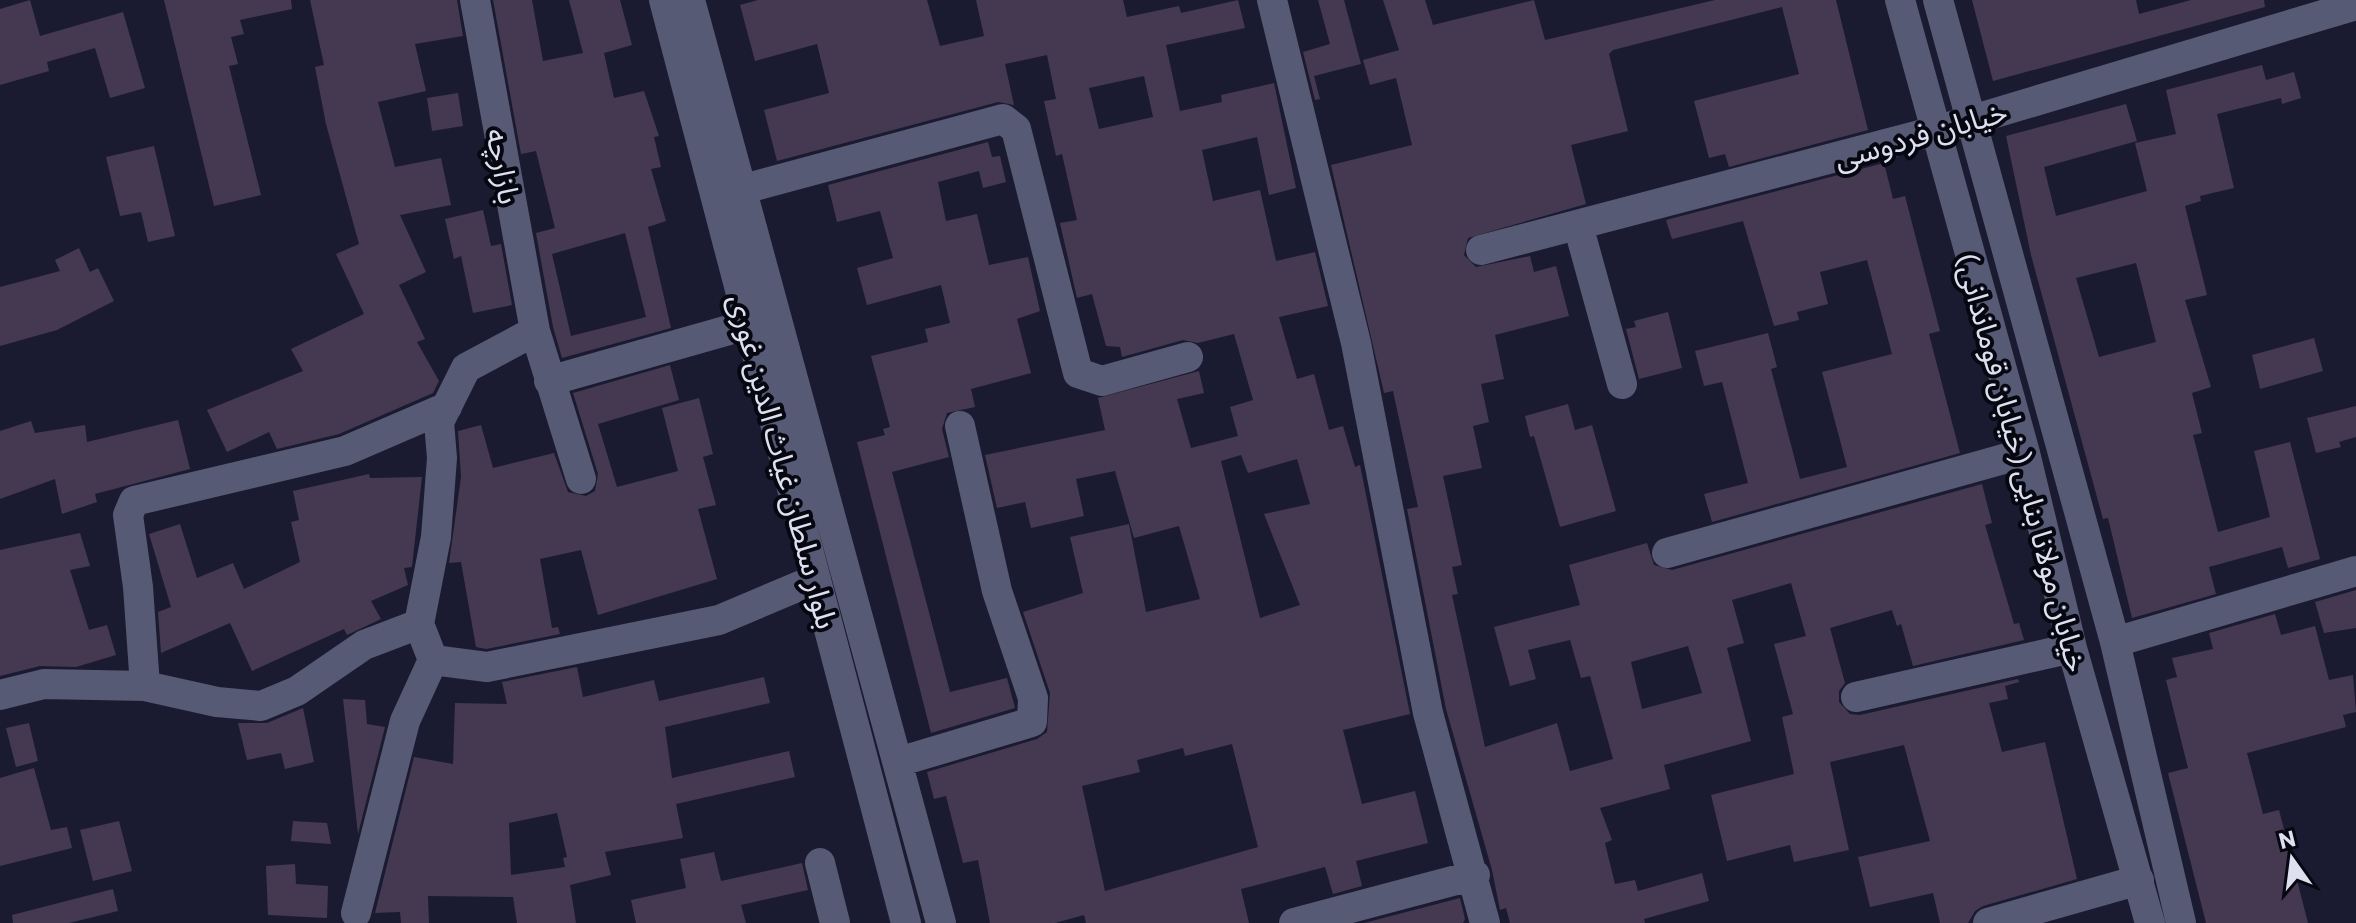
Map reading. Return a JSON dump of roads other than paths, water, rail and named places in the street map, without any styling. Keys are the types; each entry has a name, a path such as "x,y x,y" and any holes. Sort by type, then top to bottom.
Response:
{"street":[{"name":"بازارچه","path":"475,0 535,331 581,479"},
{"name":"بلوار سلطان غیاث الدین غوری","path":"664,0 906,923"},
{"path":"690,0 941,923"},
{"path":"1272,0 1356,343 1428,713 1475,875 1485,923"},
{"name":"خیابان مولانا بنایی (خیابان قوماندانی)","path":"1900,0 2025,453 2072,648 2150,923"},
{"name":"خیابان مولانا بنایی (خیابان قوماندانی)","path":"1938,0 2115,642 2181,923"},
{"name":"خیابان فردوسی","path":"1481,250 1935,131 2356,5"},
{"path":"740,190 1003,119 1016,129 1078,373 1102,381 1188,357"},
{"path":"1578,225 1622,384"},
{"path":"549,381 750,324"},
{"path":"356,913 405,721 433,660 419,624 436,537 442,458 439,422 466,368 535,331"},
{"path":"145,686 138,587 128,515 134,501 345,451 447,407"},
{"path":"898,762 1032,722 1033,698 997,591 960,426"},
{"path":"1667,553 2025,453"},
{"path":"2115,642 2356,571"},
{"path":"433,660 487,667 719,620 816,579"},
{"path":"0,695 44,684 145,686 217,702 261,706 297,691 364,645 419,624"},
{"path":"1856,697 2072,648"},
{"path":"820,863 835,923"},
{"path":"1294,923 1475,875"},
{"path":"1988,923 2139,880"}]}
